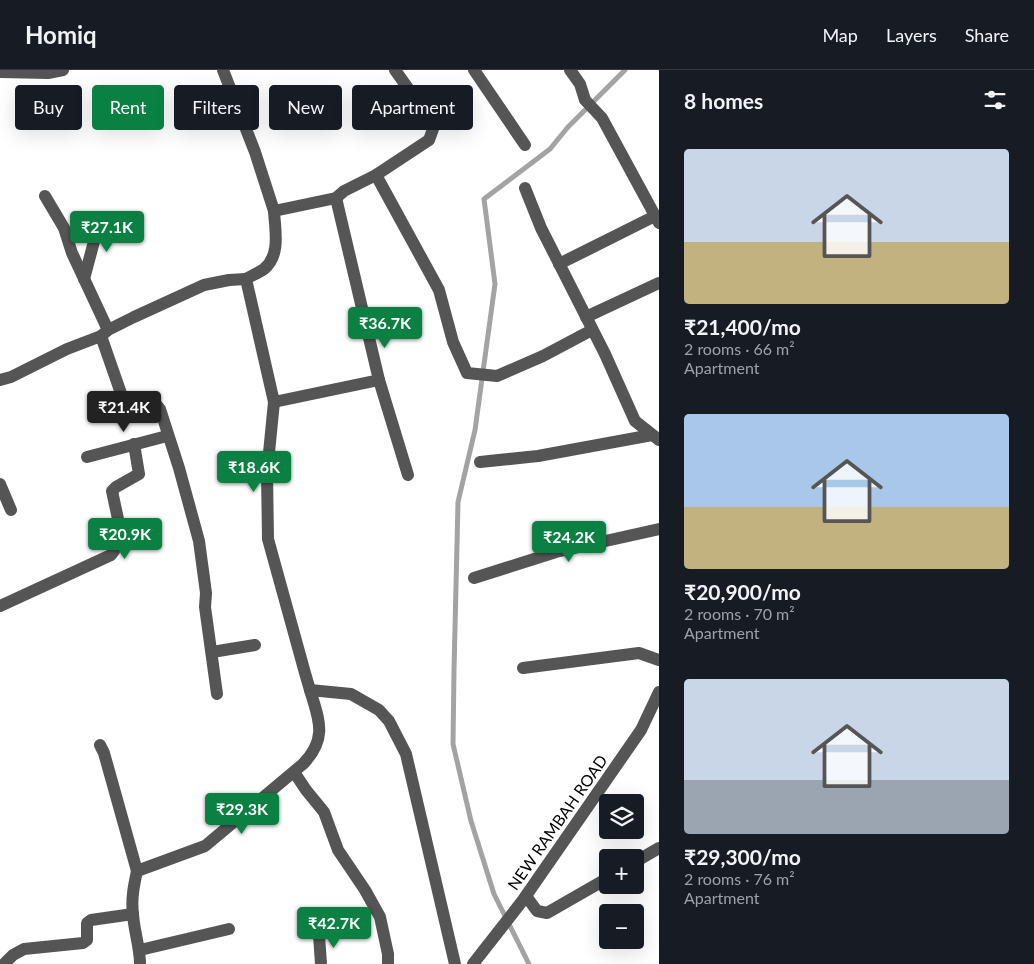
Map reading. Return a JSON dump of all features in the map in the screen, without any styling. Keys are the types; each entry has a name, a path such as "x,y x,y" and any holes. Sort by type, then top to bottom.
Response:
{"street":[{"path":"0,72 48,73 63,70"},
{"path":"0,380 11,377 204,285 246,279 264,268 271,260 276,249 274,211 255,152 223,70"},
{"path":"274,211 336,198 344,190 376,175 429,140 433,129 432,122 395,70"},
{"path":"474,70 525,145"},
{"path":"559,264 657,220 602,118 585,100 580,84 570,70"},
{"path":"376,175 439,290 453,342 467,373 497,376 543,356 592,330"},
{"path":"525,188 541,228 606,354 635,420 656,438"},
{"path":"45,196 64,228 72,253 84,279 104,333 124,402 133,407 155,403 158,405 179,468 199,541 206,593 205,607 217,694"},
{"path":"336,198 379,380 408,475"},
{"path":"84,279 96,234 111,217"},
{"path":"137,871 205,846 312,755 321,726 268,539 267,473 274,402 246,279"},
{"path":"586,317 659,283"},
{"path":"274,402 379,380"},
{"path":"87,457 167,436"},
{"path":"480,462 538,456 656,438"},
{"path":"0,606 111,555 114,551 118,519 112,491 139,474 134,444"},
{"path":"0,484 11,510"},
{"path":"474,578 556,552 659,529"},
{"path":"212,652 255,645"},
{"path":"523,668 638,653 659,660"},
{"path":"310,690 351,694 379,710 389,721 406,754 455,964"},
{"name":"NEW RAMBAH ROAD","path":"476,961 524,898 641,730 659,692"},
{"path":"100,745 104,753 137,871 133,888 132,914 140,950 140,964"},
{"path":"294,772 324,812 338,850 380,916 388,954 388,964"},
{"path":"644,857 659,848"},
{"path":"524,898 538,911 547,913 599,883"},
{"path":"4,964 24,948 83,943 87,940 87,924 91,920 132,914"},
{"path":"140,950 229,929"},
{"path":"319,936 321,964"}],"waterway":[{"path":"529,964 494,894 471,821 453,744 458,502 475,430 495,284 484,199 550,149 568,127 625,70"}]}
